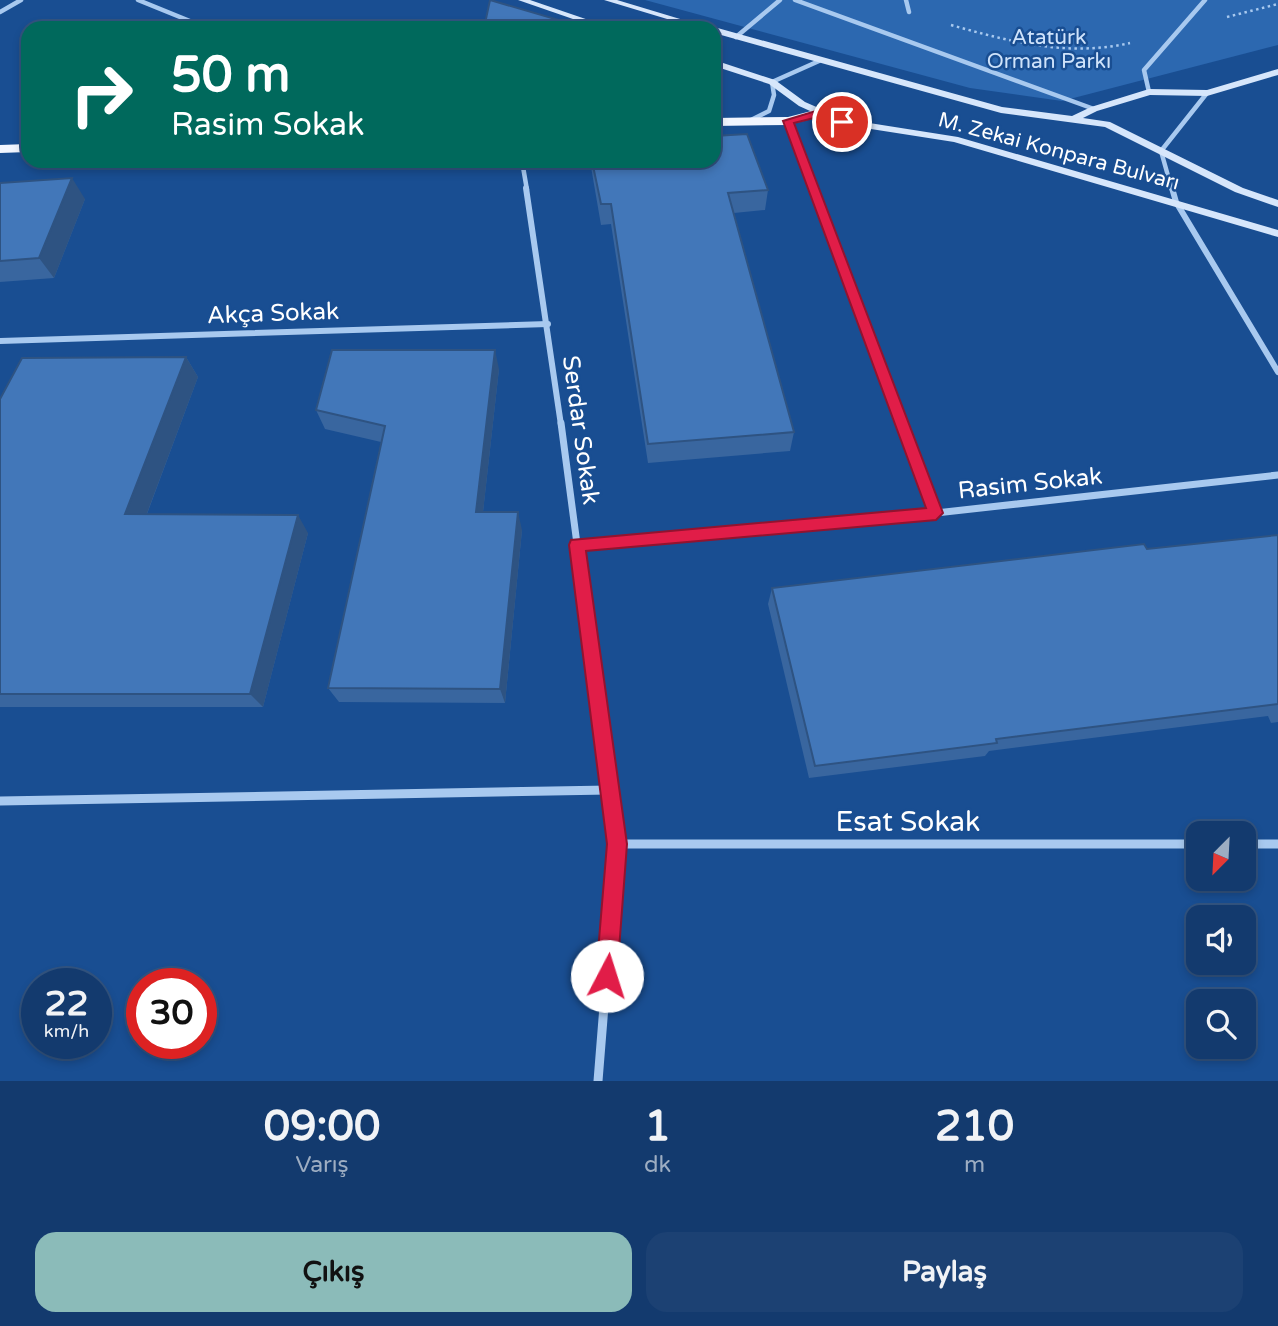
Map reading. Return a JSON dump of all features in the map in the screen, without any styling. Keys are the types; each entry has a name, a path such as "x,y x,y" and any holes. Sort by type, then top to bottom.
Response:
{"main road":[{"path":"522,0 586,21"},
{"path":"608,0 682,21"},
{"name":"M. Zekai Konpara Bulvarı","path":"721,32 1001,110 1107,124 1239,190 1278,204"},
{"name":"M. Zekai Konpara Bulvarı","path":"721,64 772,82 819,113 842,122 955,139 1278,234"},
{"path":"1073,119 1094,109 1149,92 1207,93 1278,72"},
{"path":"721,122 788,121 819,113"},
{"path":"0,149 21,148"}],"street":[{"path":"0,12 21,0"},
{"path":"138,0 190,21"},
{"path":"736,37 780,0"},
{"path":"795,0 1094,109"},
{"path":"906,0 909,12"},
{"path":"1149,92 1144,70 1205,0"},
{"path":"751,120 769,111 775,95 772,82 819,61"},
{"path":"1207,93 1161,150 1176,202 1278,372"},
{"path":"788,121 936,513"},
{"name":"Serdar Sokak","path":"523,168 548,324 617,844 598,1081"},
{"name":"Akça Sokak","path":"0,341 548,324"},
{"name":"Rasim Sokak","path":"577,545 936,513 1278,475"},
{"path":"0,801 610,790"},
{"name":"Esat Sokak","path":"617,844 1186,844"},
{"path":"1256,844 1278,844"}],"path":[{"path":"909,12 975,32 1076,51 1107,50 1278,4"}],"green space":[{"name":"Atatürk Orman Parkı","path":"645,0 1278,0 1278,45 1062,101 970,88"}],"building":[{"path":"490,0 562,21 486,21"},
{"path":"747,134 768,190 728,193 794,432 648,444 611,204 601,204 593,168 721,168 721,136"},
{"path":"72,178 39,258 0,261 0,183"},
{"path":"332,350 495,350 476,512 518,512 500,689 328,688 385,426 316,410"},
{"path":"186,357 125,514 298,515 250,694 0,694 0,399 22,358"},
{"path":"1278,535 1278,704 996,739 997,743 815,766 772,588 1144,544 1147,549"}],"route":[{"path":"607,976 617,844 577,545 936,513 788,121 819,113 842,122"}]}
